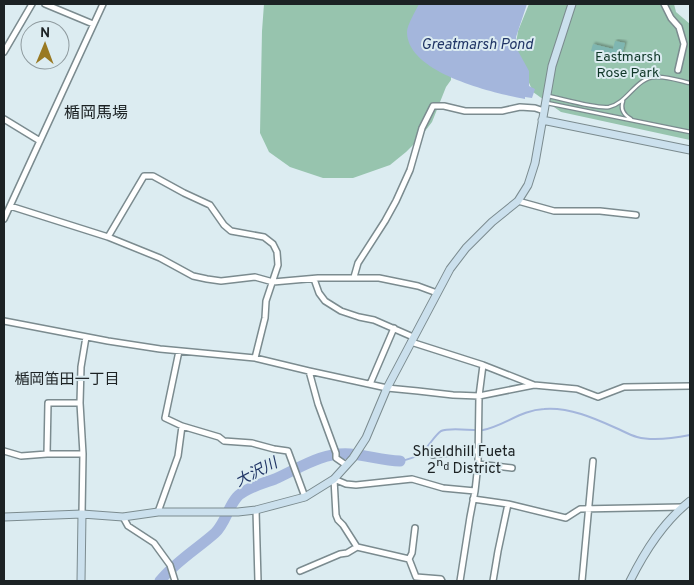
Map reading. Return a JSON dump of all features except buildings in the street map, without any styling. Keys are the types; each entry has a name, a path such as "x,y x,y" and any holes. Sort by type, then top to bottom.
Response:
{"street":[{"path":"4,52 32,4"},
{"path":"45,4 93,24"},
{"path":"4,220 103,4"},
{"path":"4,517 82,514 123,517 158,512 238,512 256,510 305,497 334,479 353,458 366,438 387,388 450,269 466,248 492,222 518,201 528,185 535,163 552,66 572,4"},
{"path":"664,4 671,18 679,27 684,44 678,70"},
{"path":"354,277 358,263 385,222 396,201 410,170 422,128 433,106 444,106 466,111 502,111 520,107 544,111"},
{"path":"4,119 40,141"},
{"path":"542,120 690,150"},
{"path":"108,237 144,176 153,176 210,205 224,225 231,231 264,237 273,244 277,252 278,266 266,301 265,318 255,358"},
{"path":"518,201 554,211 600,211 636,215"},
{"path":"10,206 108,237 160,258 193,276 220,281 255,277 273,282 354,277 379,278 418,286 437,293"},
{"path":"314,279 319,293 325,301 341,311 374,320 394,328 412,340 534,385 577,390 598,397 624,388 690,386"},
{"path":"4,321 108,342 255,358 387,388 479,396 534,385"},
{"path":"370,384 394,328"},
{"path":"81,581 83,454 80,403 81,367 86,337"},
{"path":"179,351 165,418 182,426 219,437 224,441 252,443 288,451 305,497"},
{"path":"460,581 478,464 479,396 483,365"},
{"path":"309,371 318,404 336,455 346,465"},
{"path":"47,454 48,403 80,403"},
{"path":"158,512 178,456 182,426"},
{"path":"4,451 21,456 83,454"},
{"path":"432,455 478,451"},
{"path":"582,581 593,461"},
{"path":"478,464 512,468"},
{"path":"334,479 346,484 356,485 412,480 443,488 475,491"},
{"path":"334,479 336,515 357,547"},
{"path":"473,499 508,504 566,518 580,509 589,508 682,508"},
{"path":"630,581 658,534 690,501"},
{"path":"493,581 508,504"},
{"path":"256,510 258,581"},
{"path":"123,517 128,526 154,543 170,565 176,581"},
{"path":"415,528 412,553 409,559 416,577 442,581"},
{"path":"300,571 340,554 347,553 357,547 409,559"}],"lane":[{"path":"546,99 604,108 623,100 648,78 664,77 690,83"},
{"path":"546,99 639,122 690,132"},
{"path":"623,100 621,106 625,116 639,122"}],"green space":[{"path":"264,4 449,4 451,80 446,87 432,122 419,139 390,165 353,178 323,178 290,167 269,152 260,133"},
{"name":"Eastmarsh Rose Park","path":"529,4 674,4 676,12 690,24 690,140 561,112 533,92 515,50 518,31"}],"water":[{"name":"Greatmarsh Pond","path":"419,4 527,4 516,37 518,51 529,71 529,86 535,89 532,98 525,97 525,99 493,92 454,79 436,70 421,59 411,46 407,32"}],"waterway":[{"path":"400,461 410,459 421,453 441,431 450,429 483,430 528,412 544,409 563,410 581,414 637,437 664,439 690,435"},
{"name":"大沢川","path":"160,581 179,562 215,533 237,497 250,488 321,458 340,454 400,461"}],"district":[{"name":"楯岡馬場","path":"96,112"},
{"name":"楯岡笛田一丁目","path":"67,379"},
{"name":"Shieldhill Fueta 2ⁿᵈ District","path":"464,460"}]}
